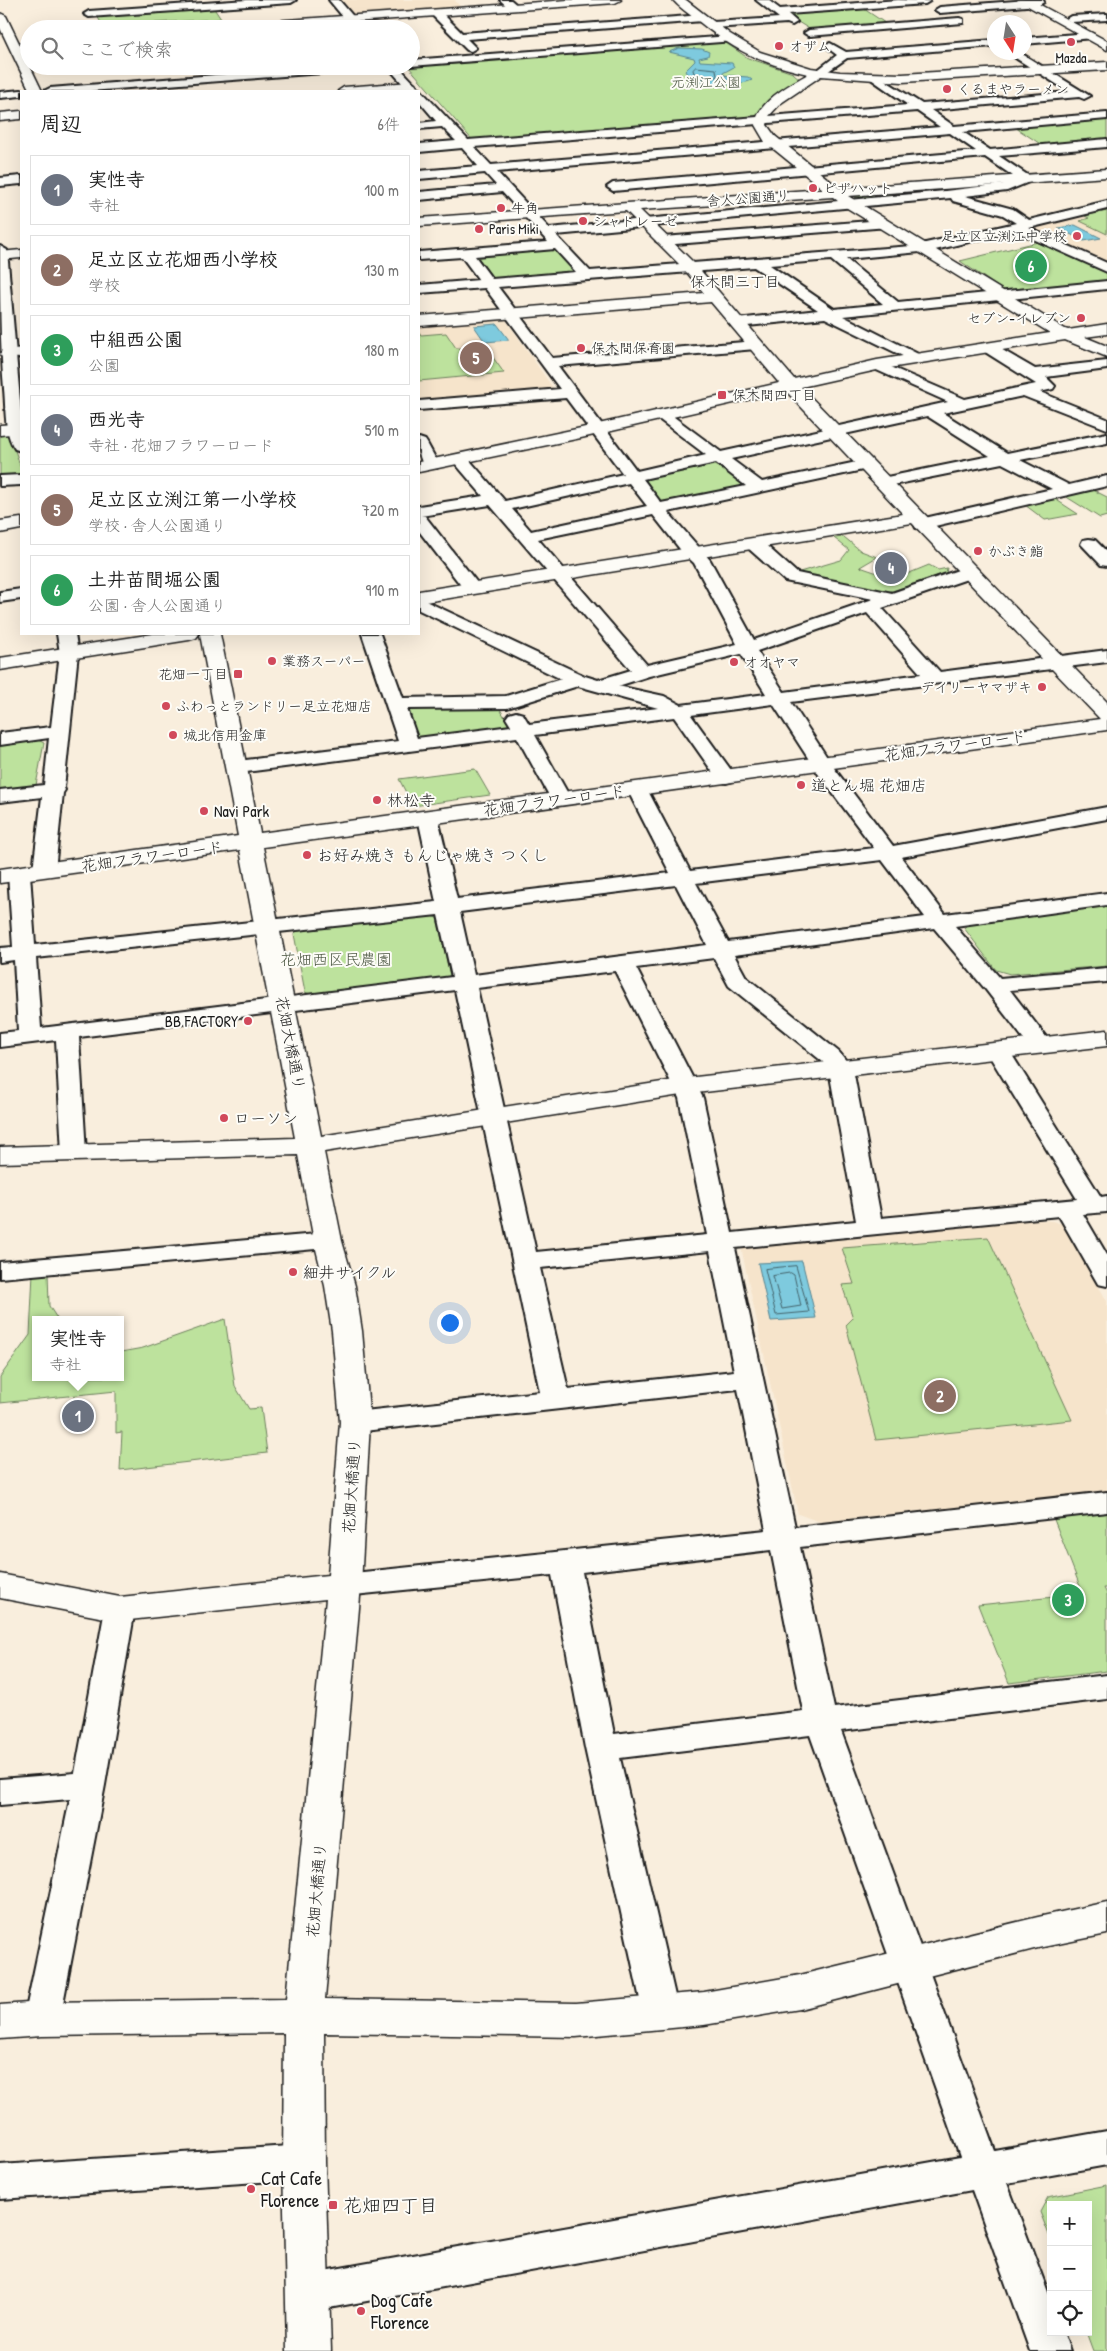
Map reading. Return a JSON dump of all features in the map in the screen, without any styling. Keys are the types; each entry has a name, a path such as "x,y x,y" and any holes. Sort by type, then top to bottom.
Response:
{"main road":[{"path":"339,20 436,13 509,4 615,0"},
{"path":"679,0 750,52 768,60 820,72 875,77 930,78 1107,66"},
{"path":"1032,1 1071,19 1107,39"},
{"path":"1032,1 1107,46"},
{"path":"222,13 249,20"},
{"path":"0,16 20,47"},
{"path":"0,43 18,42"},
{"path":"820,72 777,101 766,111 761,120 764,133 776,145 849,203 1059,332 1107,352"},
{"path":"30,75 36,90"},
{"path":"0,117 20,115"},
{"name":"舎人公園通り","path":"420,222 1107,173"},
{"path":"630,207 690,267 788,384 1107,714"},
{"path":"1,254 20,254"},
{"path":"420,321 715,297"},
{"path":"425,466 598,429 877,365 1107,330"},
{"path":"420,597 919,520"},
{"path":"0,527 20,524"},
{"path":"0,664 68,643 176,635"},
{"name":"花畑大橋通り","path":"210,635 238,767 328,1241 340,1286 353,1378 355,1422 344,1585 304,2016 304,2162 309,2351"},
{"name":"花畑フラワーロード","path":"9,875 1107,724"},
{"path":"0,1155 311,1146 686,1086 999,1052 1107,1038"},
{"path":"0,1586 120,1609 344,1585"},
{"path":"0,2022 42,2019 304,2016 576,2020 620,2018 766,1998 830,1985 1055,1927 1107,1918"}],"street":[{"path":"89,14 222,13 291,0"},
{"path":"334,0 350,19"},
{"path":"761,0 844,55"},
{"path":"778,12 924,0 963,24 809,33"},
{"path":"940,10 1032,1"},
{"path":"436,13 482,58"},
{"path":"1071,19 1107,17"},
{"path":"459,36 703,18"},
{"path":"713,25 789,20"},
{"path":"980,34 987,38"},
{"path":"1032,40 1089,36"},
{"path":"420,62 730,39"},
{"path":"820,72 844,55 987,44"},
{"path":"1025,60 1102,109"},
{"path":"127,75 132,85"},
{"path":"64,90 256,75"},
{"path":"270,75 277,86"},
{"path":"400,75 414,90"},
{"path":"875,77 1025,179"},
{"path":"0,95 20,94"},
{"path":"420,148 1080,94"},
{"path":"423,105 446,123 548,232 586,276"},
{"path":"420,175 953,130 1102,109"},
{"path":"420,126 446,123"},
{"path":"564,137 630,207"},
{"path":"606,180 806,170 1107,143"},
{"path":"750,174 776,196"},
{"path":"548,232 945,194 1006,187 1025,179"},
{"path":"0,182 20,180"},
{"path":"420,196 506,188"},
{"path":"945,194 1008,212 1022,226 1107,268"},
{"path":"420,289 924,248 1107,205"},
{"path":"663,241 883,224"},
{"path":"420,256 558,245"},
{"path":"465,252 509,314 657,509 701,560 748,647 820,763 939,922 994,985 1041,1046"},
{"path":"1,254 2,289 10,354 12,429 20,444"},
{"path":"834,256 894,307"},
{"path":"756,262 829,314 915,358"},
{"path":"737,323 1107,285"},
{"path":"2,289 20,288"},
{"path":"547,363 756,346"},
{"path":"420,511 497,503 634,478 834,431 1048,386 1034,374 987,347"},
{"path":"877,365 964,404"},
{"path":"1034,374 1107,365"},
{"path":"1024,391 1107,424"},
{"path":"420,406 570,394"},
{"path":"1083,414 1107,410"},
{"path":"930,411 1004,458 1066,490"},
{"path":"661,414 758,488"},
{"path":"883,482 1107,438"},
{"path":"420,447 425,466"},
{"path":"460,459 643,672"},
{"path":"526,537 866,465"},
{"path":"0,481 20,480"},
{"path":"919,520 1106,482"},
{"path":"420,521 472,588"},
{"path":"1107,541 1089,544 1107,561"},
{"path":"754,544 791,577 892,598"},
{"path":"599,686 643,672 748,647 970,572"},
{"path":"0,597 20,594"},
{"path":"420,603 578,680 657,700 679,711 726,777"},
{"path":"870,606 936,679"},
{"path":"371,635 410,746"},
{"path":"44,870 55,790 68,643"},
{"path":"238,767 524,732 1107,656"},
{"path":"394,704 507,702 578,680"},
{"path":"507,702 561,799"},
{"path":"0,739 61,731"},
{"path":"637,789 682,878 738,981 831,1056 841,1070 870,1227"},
{"path":"0,796 55,790"},
{"path":"0,955 448,907 886,853 1107,813"},
{"path":"428,818 556,1400"},
{"path":"9,875 23,953 30,1036"},
{"path":"0,1040 622,963 1107,899"},
{"path":"622,963 691,1098 821,1720 908,1965 1050,2351"},
{"path":"994,985 1107,975"},
{"path":"67,1032 74,1153"},
{"path":"525,1261 1100,1206 999,1052"},
{"path":"1068,1210 1107,1278"},
{"path":"0,1270 328,1241"},
{"path":"355,1422 749,1379"},
{"path":"344,1585 565,1563 782,1537 1107,1502"},
{"path":"565,1563 600,1748 661,2013"},
{"path":"42,2019 89,1785 120,1609"},
{"path":"600,1748 1107,1687"},
{"path":"0,1792 89,1785"},
{"path":"307,2292 1107,2148"},
{"path":"0,2182 304,2162"}],"shaded area":[{"path":"340,0 456,0 463,9 354,16"},
{"name":"足立区立渕江中学校","path":"1107,208 1107,265 1029,228 1030,227"},
{"path":"497,318 506,320 555,391 420,404 420,325"},
{"path":"1028,1219 1063,1224 1107,1301 1107,1491 820,1522 798,1514 741,1247"}],"green space":[{"path":"213,7 221,19 99,20 97,16"},
{"path":"861,7 888,25 811,30 785,14"},
{"name":"元渕江公園","path":"723,41 748,58 793,73 801,80 764,106 754,119 474,142 416,75 420,75 420,65"},
{"path":"1107,118 1107,142 1045,147 1013,126"},
{"path":"994,186 859,200 854,196 854,195"},
{"path":"1107,211 1107,234 1080,221 1089,218 1085,216"},
{"path":"1042,241 1075,259 1107,271 1107,282 1004,291 960,261"},
{"path":"556,249 575,272 497,279 493,278 476,255"},
{"path":"446,333 456,348 487,349 504,373 420,381 420,334 421,335"},
{"path":"9,433 20,465 20,474 0,475 0,434"},
{"path":"711,462 719,463 746,484 743,488 666,504 661,503 645,479"},
{"path":"1091,489 1107,497 1107,516 1100,518 1065,496"},
{"path":"1055,499 1078,514 1045,520 1025,505"},
{"path":"844,537 861,551 877,557 860,567 895,579 929,565 938,570 947,568 946,573 892,591 880,591 796,573 841,560 849,550 834,538"},
{"path":"492,706 500,709 509,725 505,728 423,739 417,737 407,711 414,708"},
{"path":"38,740 44,743 36,785 28,788 0,791 0,745"},
{"path":"475,769 490,795 413,806 399,779"},
{"path":"1107,906 1107,966 1010,974 996,970 964,928 968,925"},
{"name":"花畑西区民農園","path":"428,915 437,918 450,975 444,979 313,995 305,992 294,934 299,929"},
{"path":"988,1237 1072,1420 876,1440 846,1325 853,1318 842,1285 854,1284 842,1248"},
{"path":"48,1271 49,1306 55,1316 32,1316 32,1381 124,1381 124,1351 143,1348 225,1319 235,1386 249,1409 261,1408 267,1453 120,1470 122,1432 116,1433 116,1391 0,1403 0,1377 30,1335 33,1273"},
{"path":"1107,1511 1107,1588 1104,1588 1107,1594 1107,1671 1009,1683 978,1605 1083,1594 1053,1517"},
{"path":"1107,2185 1107,2351 1093,2351 1087,2336 1092,2336 1092,2201 1047,2201 1047,2230 1040,2212 1048,2197"}],"water":[{"path":"679,48 702,49 709,52 708,56 699,58 700,61 732,63 734,67 722,75 748,77 752,80 737,84 716,84 697,80 685,71 695,61 694,58 669,52"},
{"path":"1075,225 1101,238 1084,241 1058,228"},
{"path":"497,324 509,340 485,342 474,326"},
{"path":"802,1261 816,1318 771,1321 758,1263"}],"place":[{"name":"Mazda","path":"1071,42"},
{"name":"オザム","path":"779,46"},
{"name":"くるまやラーメン","path":"947,89"},
{"name":"ピザハット","path":"813,188"},
{"name":"牛角","path":"501,208"},
{"name":"シャトレーゼ","path":"583,221"},
{"name":"Paris Miki","path":"479,229"},
{"name":"足立区立渕江中学校","path":"1077,236"},
{"name":"土井苗間堀公園","path":"1031,266"},
{"name":"セブン-イレブン","path":"1081,318"},
{"name":"保木間保育園","path":"581,348"},
{"name":"足立区立渕江第一小学校","path":"476,358"},
{"name":"保木間四丁目","path":"722,395"},
{"name":"かぶき鮨","path":"978,551"},
{"name":"西光寺","path":"891,568"},
{"name":"業務スーパー","path":"272,661"},
{"name":"オオヤマ","path":"734,662"},
{"name":"花畑一丁目","path":"238,674"},
{"name":"デイリーヤマザキ","path":"1042,687"},
{"name":"ふわっとランドリー足立花畑店","path":"166,706"},
{"name":"城北信用金庫","path":"173,735"},
{"name":"道とん堀 花畑店","path":"801,785"},
{"name":"林松寺","path":"377,800"},
{"name":"Navi Park","path":"204,811"},
{"name":"お好み焼き もんじゃ焼き つくし","path":"307,855"},
{"name":"BB FACTORY","path":"248,1021"},
{"name":"ローソン","path":"224,1118"},
{"name":"細井サイクル","path":"293,1272"},
{"name":"足立区立花畑西小学校","path":"940,1396"},
{"name":"実性寺","path":"78,1416"},
{"name":"中組西公園","path":"1068,1600"},
{"name":"Cat Cafe Florence","path":"251,2189"},
{"name":"花畑四丁目","path":"333,2205"},
{"name":"Dog Cafe Florence","path":"361,2311"}],"district":[{"name":"保木間三丁目","path":"735,282"}]}
